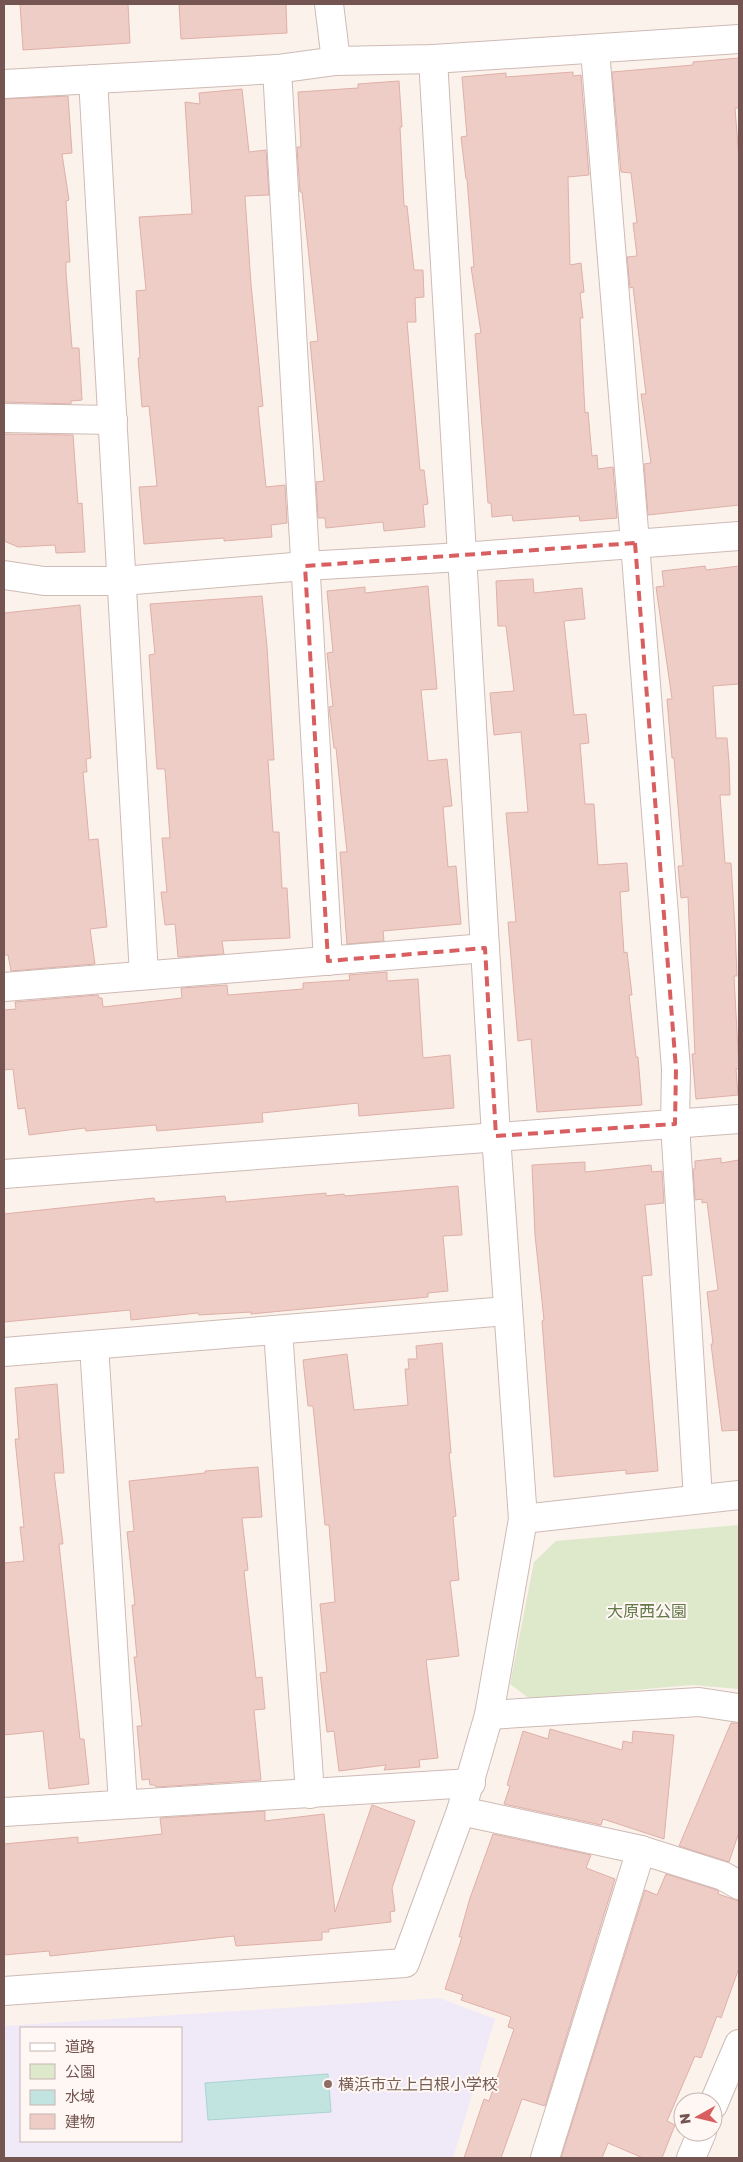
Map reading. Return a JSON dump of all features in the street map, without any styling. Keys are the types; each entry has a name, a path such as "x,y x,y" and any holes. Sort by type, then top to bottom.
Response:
{"street":[{"path":"329,4 336,61"},
{"path":"4,84 276,68 336,61 433,59 595,50 739,39"},
{"path":"595,50 676,1069 675,1124 698,1499"},
{"path":"4,1991 404,1963 471,1783 489,1715 523,1519 506,1310 433,59"},
{"path":"276,68 328,961"},
{"path":"93,79 144,975"},
{"path":"4,418 113,420"},
{"path":"4,575 44,581 122,581 305,566 462,557 739,536"},
{"path":"4,987 485,948"},
{"path":"4,1174 739,1119"},
{"path":"4,1352 506,1310"},
{"path":"278,1330 310,1794"},
{"path":"94,1345 123,1804"},
{"path":"523,1519 739,1496"},
{"path":"489,1715 699,1702 739,1708"},
{"path":"4,1812 471,1783"},
{"path":"461,1810 641,1850 723,1876 739,1885"},
{"path":"545,2158 641,1850"},
{"path":"719,2092 739,2044"},
{"path":"690,2158 697,2142"}],"highlighted area":[{"path":"635,543 676,1069 675,1124 496,1136 485,948 328,961 305,566"}],"shaded area":[{"name":"横浜市立上白根小学校","path":"439,1998 495,2019 453,2158 4,2158 4,2026"}],"green space":[{"name":"大原西公園","path":"739,1525 739,1689 692,1685 530,1699 510,1684 534,1562 556,1541"}],"water":[{"path":"328,2074 331,2112 208,2120 205,2083"}],"building":[{"path":"20,4 128,4 130,43 23,50"},
{"path":"179,4 286,4 287,33 181,39"},
{"path":"739,58 739,108 735,108 739,159 739,505 648,515 644,464 651,463 641,394 646,394 633,287 630,288 627,257 637,256 633,223 637,223 631,173 621,172 612,72 693,65 693,62"},
{"path":"573,72 573,76 581,75 589,175 568,177 570,265 581,263 584,292 580,293 583,318 580,318 585,413 588,412 592,456 597,455 598,469 613,467 617,518 580,521 579,516 513,521 512,515 492,517 491,503 488,503 475,334 481,333 471,267 474,267 467,179 461,137 467,136 462,77 506,73 506,77"},
{"path":"399,81 404,206 407,206 414,270 423,270 424,297 415,298 416,322 407,322 420,470 424,470 428,504 423,505 425,527 384,531 383,522 326,528 325,518 318,518 316,482 324,481 310,342 318,341 302,192 300,192 297,147 301,147 298,92 358,88 358,84"},
{"path":"242,89 249,152 266,150 269,195 245,196 251,284 263,406 258,407 266,487 285,485 287,523 271,525 272,537 224,541 224,538 144,544 139,487 157,486 149,406 142,407 138,358 140,358 136,291 146,290 139,217 192,214 185,102 200,104 199,93"},
{"path":"68,96 72,153 62,154 69,200 66,201 70,262 66,262 66,272 72,348 79,348 82,400 71,401 71,404 4,402 4,99"},
{"path":"4,434 73,435 78,504 82,503 85,552 56,553 55,545 18,547 4,541"},
{"path":"705,566 706,570 739,566 739,684 713,686 716,738 727,738 729,762 730,795 720,795 725,863 731,863 737,976 734,976 739,1069 736,1069 738,1095 696,1099 692,1054 695,1054 688,897 681,898 678,866 683,866 667,699 672,699 656,587 664,586 662,571"},
{"path":"533,579 534,593 582,588 585,619 564,621 574,715 586,714 589,743 580,744 585,804 594,804 598,865 627,863 629,891 620,892 624,953 627,952 632,995 629,995 636,1057 638,1057 642,1105 537,1112 531,1039 518,1041 508,922 516,922 506,813 528,812 521,732 494,735 490,693 514,691 506,626 498,626 496,581"},
{"path":"428,586 437,689 421,690 428,761 447,759 452,806 443,807 448,867 456,866 461,924 383,931 384,941 347,944 340,852 347,852 336,748 334,748 329,707 333,706 327,653 333,652 327,591 365,587 365,593"},
{"path":"262,596 274,760 268,760 273,832 279,832 282,888 287,888 290,938 222,941 224,954 178,957 175,924 165,925 161,892 167,892 162,838 170,838 165,769 157,769 149,655 155,654 150,604"},
{"path":"80,605 91,758 86,759 87,772 83,772 89,840 98,839 107,927 90,929 95,964 11,971 8,955 4,955 4,613"},
{"path":"387,972 387,981 418,979 423,1058 450,1055 454,1108 359,1116 358,1103 262,1113 263,1122 157,1131 156,1125 86,1131 85,1128 29,1135 25,1108 18,1109 13,1069 4,1070 4,1010 16,1009 15,1002 98,995 99,998 102,998 103,1007 182,998 181,988 227,985 228,995 303,989 303,983 350,980 349,975"},
{"path":"721,1158 721,1163 739,1160 739,1430 722,1431 711,1344 713,1344 707,1292 718,1290 707,1202 702,1203 702,1199 695,1200 693,1169 695,1169 695,1161"},
{"path":"585,1162 585,1172 651,1165 652,1172 662,1171 664,1203 645,1205 652,1275 642,1276 658,1471 626,1474 626,1470 554,1477 542,1321 544,1320 535,1235 532,1165"},
{"path":"458,1186 462,1235 443,1236 448,1291 428,1293 428,1297 251,1314 251,1312 199,1315 198,1313 131,1320 130,1310 4,1322 4,1214 154,1198 155,1202 225,1196 226,1202 326,1193 326,1196 344,1194 345,1196"},
{"path":"442,1343 451,1453 449,1453 456,1516 453,1517 459,1580 450,1581 459,1656 426,1660 438,1758 419,1760 420,1767 384,1770 386,1765 339,1771 334,1731 327,1732 320,1673 327,1672 320,1604 335,1602 329,1525 325,1525 313,1406 308,1406 303,1360 347,1354 354,1410 408,1405 405,1369 409,1369 408,1359 417,1359 416,1346"},
{"path":"57,1384 64,1473 54,1473 63,1544 59,1544 80,1739 84,1739 89,1784 49,1789 43,1731 4,1735 4,1563 24,1561 20,1527 24,1527 15,1439 19,1439 15,1388"},
{"path":"258,1467 262,1517 242,1518 248,1570 244,1571 256,1678 262,1677 265,1709 254,1710 261,1780 156,1787 155,1785 150,1785 149,1779 142,1780 137,1726 142,1726 134,1657 137,1657 132,1605 135,1605 127,1532 134,1531 129,1481 205,1473 205,1471"},
{"path":"731,1723 739,1723 739,1832 729,1862 679,1846"},
{"path":"550,1729 622,1750 623,1741 632,1743 633,1731 674,1735 664,1839 603,1819 601,1825 504,1804 510,1786 507,1785 523,1731 548,1739"},
{"path":"372,1805 415,1821 392,1888 395,1911 390,1912 391,1922 329,1929 329,1932 322,1932 322,1940 236,1946 234,1936 50,1956 49,1951 4,1955 4,1844 78,1837 78,1843 162,1834 160,1818 265,1811 265,1821 324,1814 335,1912"},
{"path":"493,1834 591,1855 586,1868 615,1879 545,2106 522,2099 501,2158 464,2158 484,2099 489,2101 514,2029 508,2027 511,2017 461,2000 463,1995 445,1989 462,1937 459,1937 470,1898"},
{"path":"666,1874 717,1890 718,1894 739,1901 739,1968 721,2018 717,2016 701,2058 695,2056 679,2092 673,2092 673,2107 667,2121 673,2124 673,2130 662,2158 643,2158 608,2143 602,2158 561,2158 645,1890 657,1895"}],"place":[{"name":"横浜市立上白根小学校","path":"328,2084"}]}
